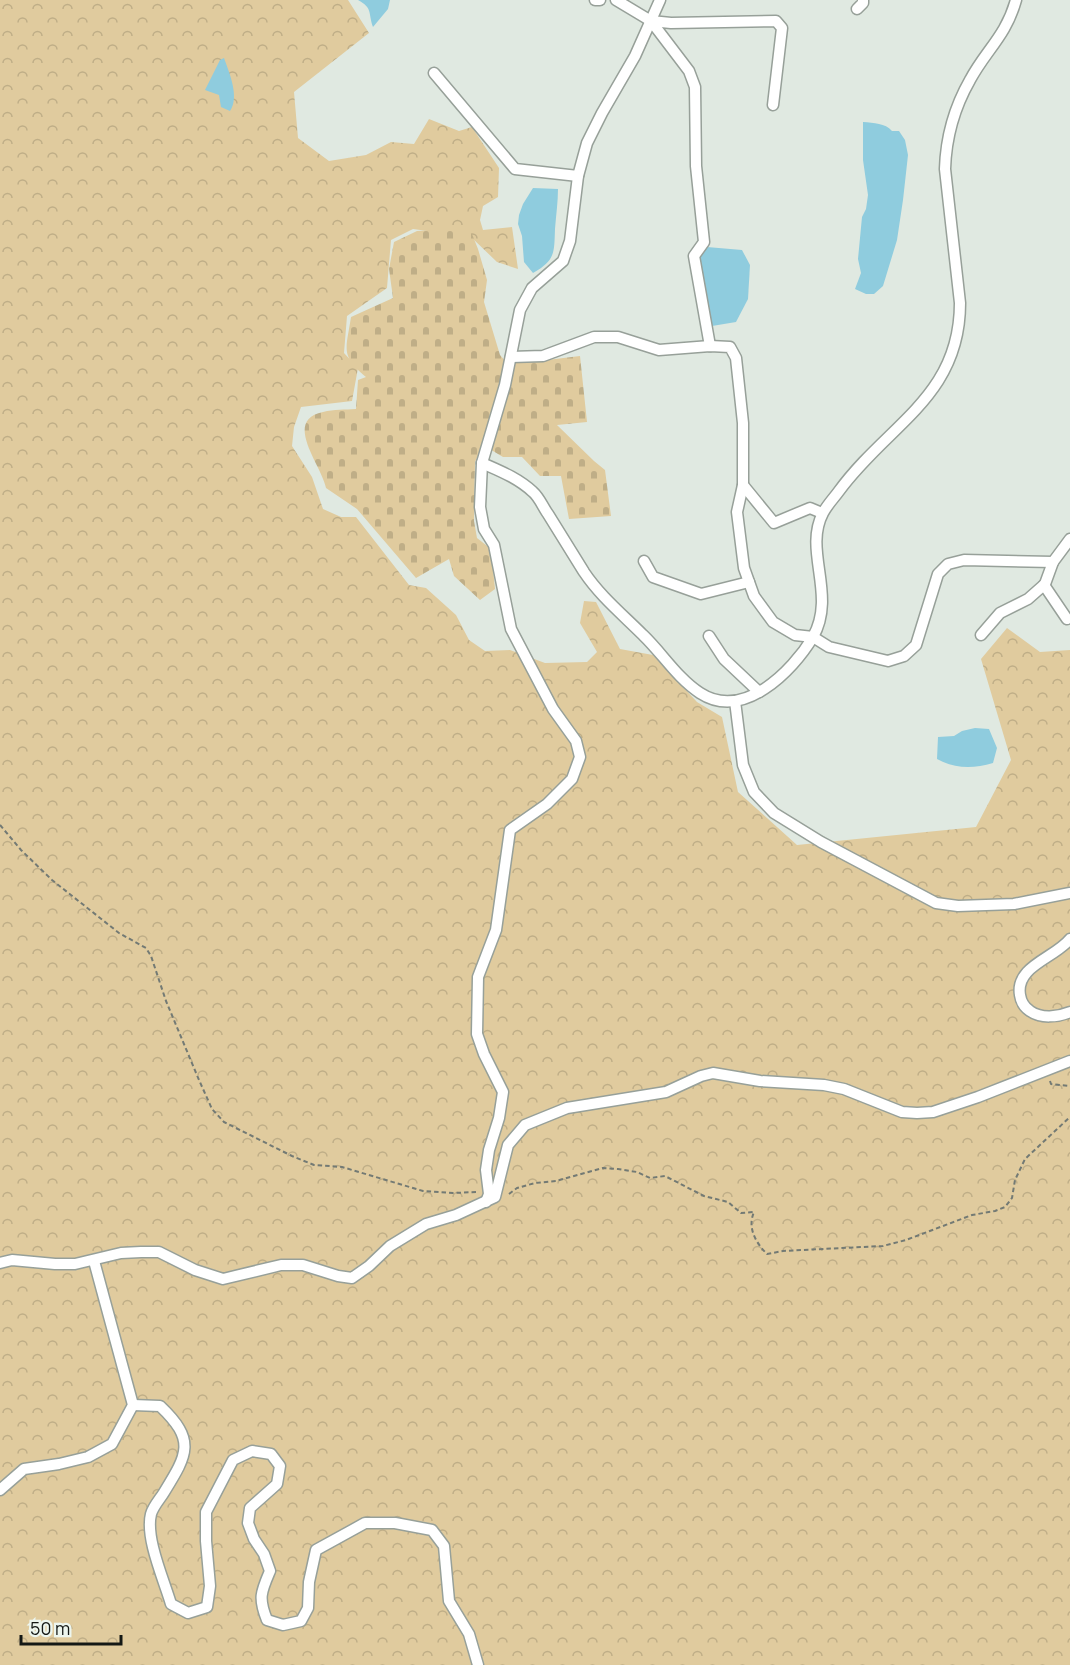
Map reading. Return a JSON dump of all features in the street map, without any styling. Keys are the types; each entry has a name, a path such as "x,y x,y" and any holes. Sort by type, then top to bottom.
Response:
{"street":[{"path":"595,0 600,0"},
{"path":"616,0 651,21 689,71 695,87 696,166 704,242 694,256 710,346"},
{"path":"490,1198 486,1170 503,1092 477,1034 478,977 496,930 510,830 547,804 572,779 580,757 576,741 553,710 511,628 494,544 484,529 480,507 482,463 511,357 520,310 532,288 562,261 570,241 578,176 587,143 635,56 660,0"},
{"path":"482,463 508,474 534,493 585,574 611,606 643,635 688,684 702,694 716,699 735,701 770,686 795,662 813,637 820,620 823,603 816,536 822,513 853,471 931,393 954,351 960,322 960,303 945,169 946,147 951,123 970,79 1011,19 1016,0"},
{"path":"651,21 671,23 776,21 782,28 773,105"},
{"path":"434,73 515,169 578,176"},
{"path":"511,357 543,356 594,337 618,337 659,350 730,346 736,358 743,423 742,484 737,512 744,568 754,596 773,622 795,635 813,637 829,647 888,661 904,656 916,645 938,574 948,564 964,560 1053,562"},
{"path":"742,484 774,523 810,508 822,513"},
{"path":"981,635 1000,613 1028,599 1044,585 1053,562 1070,539"},
{"path":"644,561 653,577 701,594 749,582"},
{"path":"1044,585 1067,619"},
{"path":"709,636 724,659 759,692"},
{"path":"735,701 743,765 754,792 774,813 821,842 936,903 958,906 1014,904 1070,893"},
{"path":"1070,939 1064,947 1028,971 1020,980 1019,992 1026,1009 1035,1015 1051,1017 1070,1012"},
{"path":"0,1263 12,1260 75,1264 121,1253 159,1252 195,1270 223,1279 281,1265 303,1265 352,1278 390,1246 426,1224 456,1215 490,1198 508,1145 525,1125 567,1108 666,1092 700,1076 713,1073 760,1081 824,1085 844,1089 902,1112 933,1112 1070,1061"},
{"path":"0,1490 24,1469 88,1457 112,1444 133,1405 94,1261"},
{"path":"133,1405 160,1406 176,1421 186,1442 183,1461 151,1513 150,1533 171,1604 188,1613 207,1607 210,1586 206,1512 233,1460 252,1451 271,1454 280,1466 277,1484 250,1508 248,1523 270,1571 262,1591 260,1604 267,1620 283,1625 301,1621 308,1608 309,1582 316,1550 341,1535 365,1523 395,1523 432,1530 444,1545 449,1601 469,1634 478,1665"}],"path":[{"path":"0,825 21,850 52,880 119,933 146,948 204,1090 213,1109 224,1122 314,1165 342,1167 423,1191 453,1193 473,1191 490,1198 504,1197 517,1188 556,1181 603,1168 637,1172 650,1178 665,1176 704,1196 728,1202 741,1214 754,1212 750,1220 753,1233 757,1244 767,1254 783,1251 883,1246 906,1240 972,1215 1005,1207 1012,1198 1015,1180 1025,1159 1070,1117"},
{"path":"1043,1071 1051,1084 1070,1086"}],"green space":[{"path":"0,0 348,0 369,33 294,92 298,138 329,161 366,155 391,142 414,144 429,119 459,131 472,127 499,168 498,197 483,206 480,220 483,230 512,227 518,269 497,262 471,237 413,229 391,240 387,288 347,316 344,353 358,368 352,401 301,407 294,427 292,446 312,477 323,509 341,517 356,517 409,585 426,588 456,615 469,640 485,651 510,650 545,663 587,662 597,652 580,623 584,601 596,602 620,649 653,655 697,702 722,717 738,792 797,845 976,827 1011,760 981,659 1007,628 1040,652 1070,650 1070,1665 0,1665"},
{"path":"462,228 472,234 478,249 487,280 484,302 500,355 506,362 522,363 580,356 587,422 557,425 605,470 611,516 569,519 561,476 540,476 522,457 503,457 483,445 475,462 474,521 477,538 491,549 495,589 480,600 454,576 449,559 416,578 357,509 326,488 305,434 306,424 311,417 327,411 356,409 358,380 366,377 352,363 347,351 351,317 393,298 389,269 394,242 417,231"}],"water":[{"path":"358,0 390,0 388,9 373,27 368,8"},
{"path":"224,58 234,92 230,111 221,107 219,95 205,90 220,60"},
{"path":"863,122 879,124 892,131 899,131 905,140 908,155 897,240 883,286 874,294 866,294 855,289 861,273 858,259 862,217 868,195 863,160"},
{"path":"533,188 558,189 552,255 546,264 533,273 524,262 522,236 518,224 523,204"},
{"path":"707,247 742,250 750,265 748,299 736,322 712,326 697,258"},
{"path":"975,728 989,729 997,748 993,763 964,767 937,759 938,737 954,736 962,731"}]}
